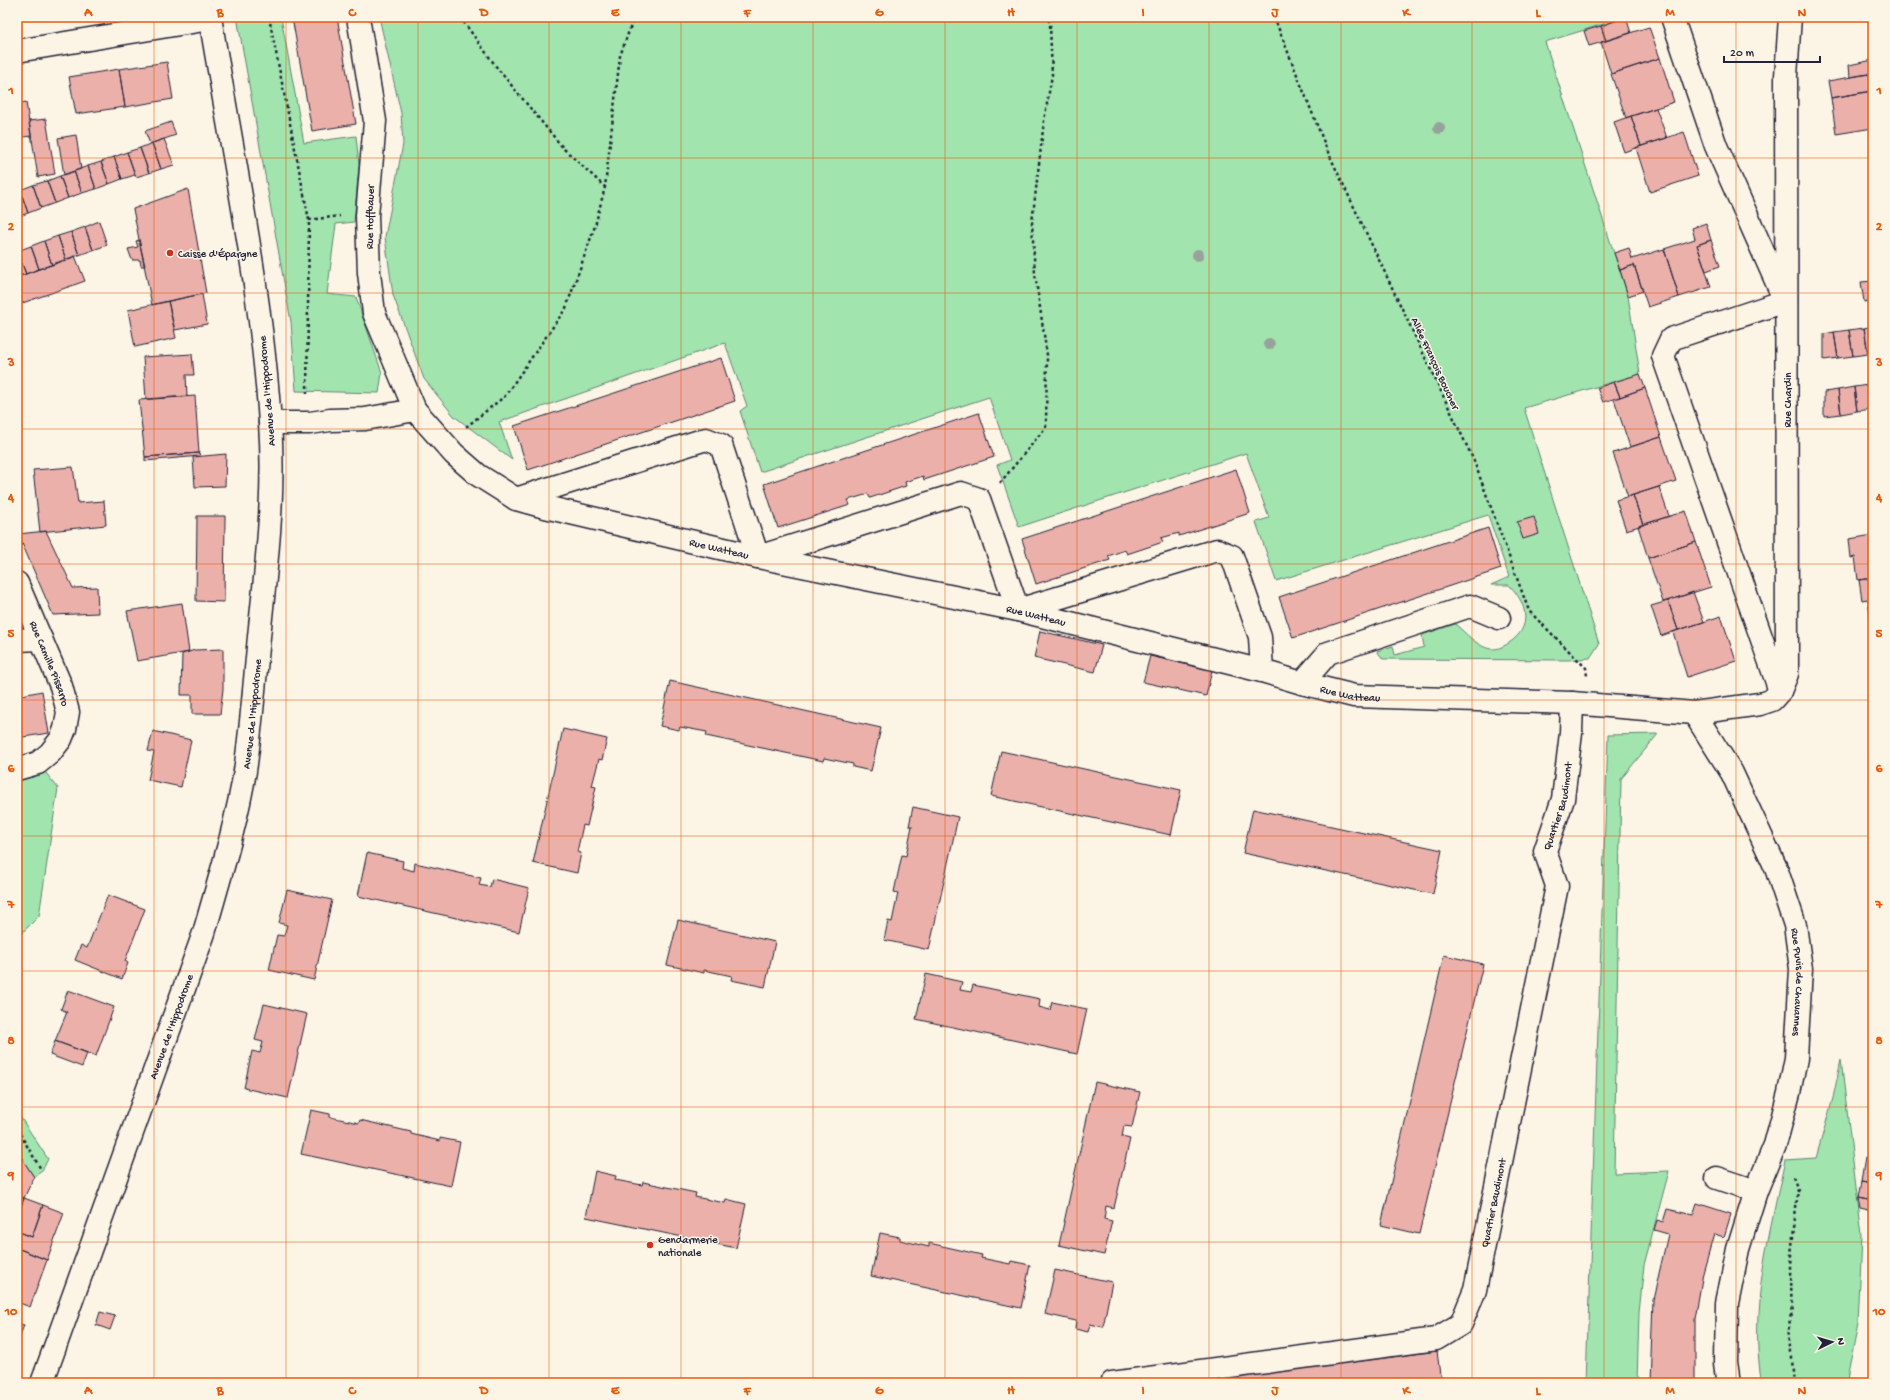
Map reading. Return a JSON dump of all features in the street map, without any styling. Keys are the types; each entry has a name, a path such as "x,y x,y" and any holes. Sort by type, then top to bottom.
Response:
{"street":[{"name":"Rue Hoffbauer","path":"358,17 374,121 367,216 369,273 374,312 415,410"},
{"path":"1672,17 1716,146 1785,301 1671,339 1663,356 1780,691 1772,700 1760,704 1694,713"},
{"name":"Rue Chardin","path":"1780,691 1787,674 1785,301 1786,76 1790,17"},
{"path":"17,51 210,18"},
{"name":"Avenue de l'Hippodrome","path":"42,1383 201,941 226,857 245,771 264,592 272,475 270,423 262,334 252,264 210,18"},
{"path":"270,423 310,423 330,420 365,419 415,410"},
{"name":"Rue Watteau","path":"415,410 454,454 478,475 516,499 758,557 1018,610 1262,670 1302,683 1354,696 1582,704 1694,713"},
{"path":"516,499 706,439 721,445 758,557 961,493 980,499 1018,610 1216,550 1232,556 1260,637 1262,670"},
{"name":"Rue Camille Pissarro","path":"17,583 61,686 68,712 65,729 57,744 38,763 17,769"},
{"path":"1302,683 1328,653 1470,606 1499,618"},
{"path":"17,640 41,639"},
{"name":"Quartier Baudimont","path":"1112,1383 1436,1339 1461,1324 1475,1290 1557,886 1545,851 1563,799 1571,733 1582,704"},
{"name":"Rue Puvis de Chavannes","path":"1694,713 1732,773 1776,868 1795,925 1801,970 1796,1058 1775,1146 1756,1191 1738,1249 1727,1303 1726,1362 1729,1383"},
{"path":"1717,1178 1756,1191"}],"path":[{"path":"269,17 309,220 307,393 310,423"},
{"path":"460,17 498,69 564,149 605,187"},
{"path":"440,439 468,426 505,396 566,308 595,226 605,187 620,56 634,17"},
{"path":"980,499 1003,481 1046,428 1047,355 1035,274 1032,223 1044,121 1052,75 1050,24 1048,17"},
{"name":"Allée François Boucher","path":"1274,17 1327,150 1474,461 1530,611 1586,668 1582,704"},
{"path":"17,1129 42,1171"},
{"path":"1775,1146 1785,1160 1798,1190 1790,1264 1790,1358 1793,1383"}],"green space":[{"path":"237,17 281,17 304,143 356,136 359,165 354,222 336,224 327,294 356,297 382,373 379,393 296,391 291,322"},
{"path":"379,17 1627,17 1545,42 1628,296 1640,374 1524,408 1599,644 1590,658 1568,660 1383,659 1377,651 1393,646 1395,655 1424,647 1422,635 1455,624 1477,643 1493,649 1504,646 1519,634 1525,620 1523,605 1515,591 1509,585 1491,585 1509,577 1488,515 1276,581 1256,522 1269,518 1246,453 1019,527 997,465 1010,460 989,397 760,472 740,411 747,406 725,343 499,422 512,460 454,416 424,379 393,295 385,237 403,144 401,113"},
{"path":"1658,734 1621,779 1614,1173 1669,1171 1644,1265 1639,1313 1637,1383 1586,1383 1608,735"},
{"path":"38,763 58,788 39,916 17,938 17,769"},
{"path":"1841,1060 1862,1237 1858,1324 1846,1383 1762,1383 1758,1355 1759,1299 1767,1243 1785,1160 1816,1158 1833,1098"},
{"path":"17,1112 48,1159 42,1171 34,1177 17,1151"}],"building":[{"path":"292,17 337,17 356,124 312,131"},
{"path":"1626,17 1631,33 1606,41 1601,26"},
{"path":"1601,26 1606,41 1589,46 1584,31"},
{"path":"1649,27 1660,58 1611,74 1601,42"},
{"path":"1660,58 1674,102 1626,118 1611,74"},
{"path":"1873,60 1873,73 1850,77 1849,65"},
{"path":"167,62 173,99 125,107 119,69"},
{"path":"119,69 125,107 76,114 69,77"},
{"path":"1869,74 1872,91 1831,98 1828,81"},
{"path":"1872,91 1873,128 1836,134 1831,98"},
{"path":"26,102 31,136 17,138 17,104"},
{"path":"1656,108 1667,138 1641,146 1631,116"},
{"path":"1631,116 1641,146 1624,152 1614,122"},
{"path":"46,119 55,174 38,177 29,121"},
{"path":"171,122 176,135 150,144 145,131"},
{"path":"1684,132 1698,176 1650,192 1636,148"},
{"path":"76,135 81,169 64,175 58,138"},
{"path":"164,139 174,165 161,169 152,143"},
{"path":"152,143 161,169 149,173 140,148"},
{"path":"140,148 149,173 136,177 127,152"},
{"path":"127,152 135,175 122,179 114,157"},
{"path":"114,157 122,179 109,184 101,162"},
{"path":"101,162 109,184 96,189 88,166"},
{"path":"88,166 96,189 82,193 74,171"},
{"path":"74,171 82,193 68,198 60,176"},
{"path":"60,176 68,198 55,203 47,181"},
{"path":"47,181 55,203 41,208 33,185"},
{"path":"33,185 41,208 28,213 20,190"},
{"name":"Caisse d'Épargne","path":"188,189 206,293 152,305 133,209"},
{"path":"20,190 28,213 17,217 17,191"},
{"path":"99,221 107,245 93,250 85,227"},
{"path":"1706,223 1711,240 1697,245 1711,287 1679,297 1664,249 1695,239 1692,228"},
{"path":"85,227 93,250 79,255 71,232"},
{"path":"71,232 79,255 66,260 58,236"},
{"path":"58,236 66,260 52,265 44,241"},
{"path":"139,240 145,266 141,266 140,260 132,260 128,249 138,247 136,241"},
{"path":"1711,240 1720,266 1706,271 1697,245"},
{"path":"44,241 52,265 39,269 31,246"},
{"path":"31,246 39,269 26,274 17,251"},
{"path":"1629,248 1632,259 1664,249 1679,297 1648,307 1634,265 1620,270 1614,253"},
{"path":"17,251 26,274 17,277"},
{"path":"75,256 85,281 17,305 17,277"},
{"path":"1634,265 1643,291 1628,296 1620,270"},
{"path":"1873,281 1873,306 1872,300 1864,302 1861,282"},
{"path":"202,294 207,324 175,330 168,301"},
{"path":"168,301 176,338 135,347 128,310"},
{"path":"1873,326 1873,353 1868,354 1864,328"},
{"path":"1864,328 1868,354 1853,356 1849,330"},
{"path":"1849,330 1853,356 1838,358 1834,332"},
{"path":"1834,332 1838,358 1824,360 1824,334"},
{"path":"192,354 194,375 186,375 187,396 146,399 143,357"},
{"path":"721,358 735,401 528,470 514,426"},
{"path":"1640,374 1645,388 1620,397 1614,382"},
{"path":"1614,382 1620,397 1603,402 1597,388"},
{"path":"1868,385 1873,385 1873,409 1872,409"},
{"path":"1868,385 1872,409 1857,411 1854,387"},
{"path":"1854,387 1857,411 1841,414 1838,390"},
{"path":"1645,388 1661,437 1630,447 1614,399"},
{"path":"1838,390 1841,414 1824,416 1824,392"},
{"path":"195,396 199,453 145,457 139,400"},
{"path":"979,413 994,457 924,480 923,476 905,482 906,486 870,498 868,494 848,500 850,505 778,528 764,484"},
{"path":"1661,437 1676,481 1628,497 1613,453"},
{"path":"199,453 200,456 145,461 145,457"},
{"path":"226,454 225,486 195,487 193,457"},
{"path":"73,467 78,503 104,501 106,525 40,532 33,470"},
{"path":"1236,469 1250,513 1179,536 1179,533 1161,538 1163,542 1127,554 1125,550 1108,556 1110,560 1036,584 1022,539"},
{"path":"1659,487 1669,516 1643,525 1633,495"},
{"path":"1633,495 1643,525 1626,530 1616,500"},
{"path":"1686,511 1696,542 1648,558 1638,526"},
{"path":"197,516 225,516 224,602 196,601"},
{"path":"1534,517 1539,534 1523,539 1517,522"},
{"path":"1488,528 1501,569 1293,638 1279,597"},
{"path":"46,531 73,588 97,587 98,613 53,615 18,534"},
{"path":"1873,535 1873,578 1858,580 1855,557 1851,558 1849,539"},
{"path":"1696,542 1711,587 1663,602 1648,558"},
{"path":"1873,578 1873,623 1871,624 1868,599 1862,600 1859,580"},
{"path":"1693,592 1704,622 1678,630 1668,601"},
{"path":"1668,601 1678,630 1661,636 1651,606"},
{"path":"182,603 189,652 137,661 127,611"},
{"path":"1721,616 1736,661 1687,677 1673,632"},
{"path":"1040,631 1102,645 1095,672 1034,658"},
{"path":"223,649 223,689 220,714 192,714 192,695 181,695 182,654 195,650"},
{"path":"1150,656 1212,670 1206,696 1143,682"},
{"path":"670,681 881,728 871,771 853,767 853,764 824,758 823,761 706,736 707,732 680,727 679,730 660,726"},
{"path":"42,691 49,733 17,738 17,696"},
{"path":"563,729 607,739 602,760 599,759 592,786 596,787 587,826 583,825 577,852 581,853 577,873 533,863"},
{"path":"153,731 191,740 181,787 148,780 154,752 148,751"},
{"path":"1001,751 1181,790 1171,835 991,796"},
{"path":"913,807 958,817 929,950 884,940 888,921 892,922 898,893 894,892 902,855 906,856 912,826 909,826"},
{"path":"1253,809 1442,850 1433,894 1243,853"},
{"path":"367,853 403,861 402,868 414,871 415,863 481,878 479,885 490,887 492,879 529,888 519,932 358,896"},
{"path":"287,890 332,900 314,980 269,970 277,935 284,936 287,925 279,923"},
{"path":"108,895 145,909 125,961 128,963 122,979 75,960 81,945 87,948"},
{"path":"678,920 775,942 765,987 731,980 732,976 704,970 704,973 667,965"},
{"path":"1444,955 1483,964 1419,1234 1381,1225"},
{"path":"926,974 962,982 960,990 971,992 973,985 1040,999 1039,1007 1050,1010 1052,1002 1087,1009 1077,1054 916,1019"},
{"path":"68,990 114,1007 96,1056 55,1041 67,1012 61,1009"},
{"path":"264,1004 307,1014 288,1098 244,1088 252,1051 260,1053 263,1042 255,1040"},
{"path":"55,1041 87,1053 82,1067 50,1055"},
{"path":"1095,1082 1140,1092 1132,1127 1124,1126 1122,1137 1130,1139 1114,1208 1106,1206 1104,1219 1112,1221 1104,1255 1059,1245"},
{"path":"311,1110 330,1114 330,1117 359,1123 360,1120 411,1132 411,1134 440,1141 440,1138 460,1142 451,1186 301,1154"},
{"path":"17,1151 34,1177 24,1198 17,1196"},
{"path":"1865,1158 1873,1159 1873,1184 1861,1182"},
{"path":"595,1171 616,1176 615,1180 642,1185 643,1182 696,1193 695,1197 725,1203 726,1199 746,1204 736,1248 586,1217"},
{"path":"1861,1182 1873,1184 1873,1200 1858,1197"},
{"path":"17,1196 24,1198 17,1218"},
{"path":"1858,1197 1873,1200 1873,1212 1860,1209"},
{"path":"24,1198 43,1205 32,1237 17,1231 17,1218"},
{"path":"1697,1203 1731,1214 1724,1237 1714,1234 1703,1273 1695,1319 1695,1383 1650,1383 1653,1300 1668,1234 1654,1230 1657,1220 1663,1222 1667,1209 1693,1215"},
{"path":"43,1205 64,1213 47,1260 17,1248 17,1231 32,1237"},
{"path":"880,1233 900,1237 900,1240 929,1247 929,1243 982,1255 981,1258 1010,1264 1011,1261 1030,1265 1021,1308 871,1276"},
{"path":"17,1248 47,1260 30,1307 17,1302 17,1277 19,1270 17,1269"},
{"path":"1055,1270 1112,1282 1103,1327 1090,1324 1088,1332 1075,1329 1076,1321 1045,1314"},
{"path":"100,1312 115,1316 110,1330 96,1325"},
{"path":"17,1323 24,1325 19,1339 17,1338"},
{"path":"1437,1351 1441,1383 1193,1383"}],"place":[{"name":"Caisse d'Épargne","path":"170,253"},
{"name":"Gendarmerie nationale","path":"650,1245"}]}
